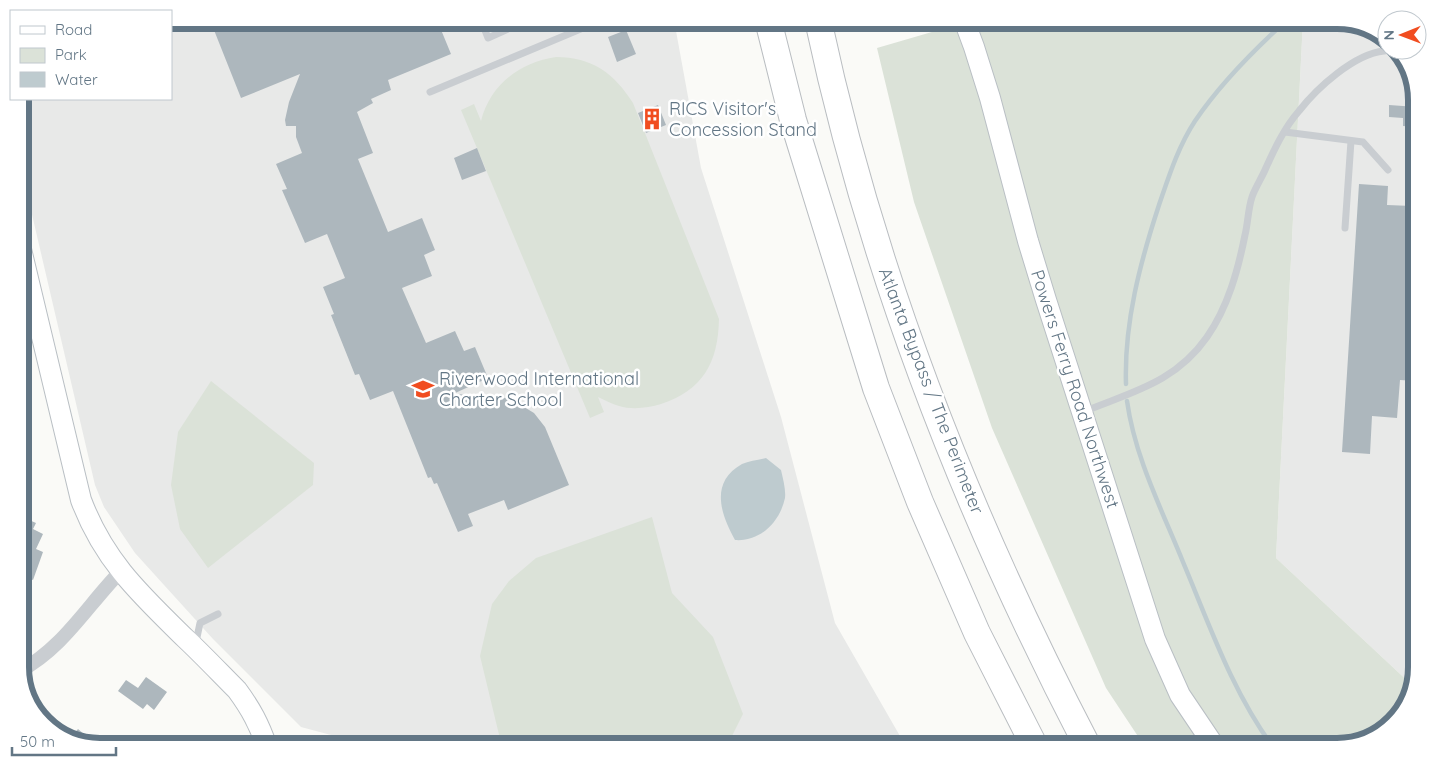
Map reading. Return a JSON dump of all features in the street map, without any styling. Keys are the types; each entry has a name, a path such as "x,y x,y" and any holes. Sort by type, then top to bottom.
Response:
{"highway":[{"path":"770,29 792,120 876,388 920,502 974,624 1031,738"},
{"name":"Atlanta Bypass / The Perimeter","path":"820,29 855,171 911,346 965,488 1057,689 1083,738"}],"street":[{"name":"Powers Ferry Road Northwest","path":"967,29 990,98 1028,241 1154,639 1180,694 1209,738"},
{"path":"29,283 81,500 98,538 120,572 140,594 237,690 249,706 264,738"},
{"path":"29,665 53,648 77,624 105,587 120,572"}],"lane":[{"path":"484,29 488,38 508,29"},
{"path":"430,92 580,29"},
{"path":"1082,412 1118,400 1166,376 1191,357 1208,336 1234,281 1252,197 1278,142 1298,112 1313,96 1354,62 1371,53 1377,52"},
{"path":"1285,132 1363,142 1388,170"},
{"path":"1345,228 1351,141"},
{"path":"195,648 200,623 218,614"}],"shaded area":[{"name":"Riverwood International Charter School","path":"172,29 676,29 701,168 781,417 835,623 901,738 342,738 301,727 213,639 135,553 104,507 95,485 29,202 29,100 172,100"},
{"path":"1303,29 1347,29 1369,36 1377,41 1377,60 1396,60 1407,86 1407,680 1276,558"}],"green space":[{"path":"942,29 1303,29 1276,558 1407,680 1401,699 1394,710 1380,724 1364,733 1347,738 1139,738 1106,688 992,428 914,202 877,48"},
{"path":"556,57 581,60 601,69 618,83 633,103 719,319 718,335 711,362 698,383 676,398 651,407 629,408 598,397 604,412 590,418 461,110 474,104 481,121 491,97 508,77 530,64"},
{"path":"211,381 314,463 313,485 208,568 180,529 171,485 178,432"},
{"path":"652,517 672,593 713,637 743,714 731,738 500,738 480,656 492,604 509,581 536,558"}],"water":[{"path":"766,458 781,470 785,498 779,515 768,529 753,538 735,540 722,509 722,489 725,480 732,471 742,464"}],"building":[{"path":"214,29 441,29 451,54 388,80 391,90 371,99 373,103 357,112 373,153 358,159 388,232 422,218 435,250 424,255 432,276 402,288 426,343 455,331 464,351 475,347 488,378 453,394 499,396 514,401 534,413 545,427 569,485 508,510 504,500 468,514 473,526 458,532 437,483 434,484 431,477 428,478 393,391 370,400 359,374 355,375 331,315 334,314 323,287 345,278 327,234 305,243 282,190 287,189 276,164 302,153 296,137 296,126 286,126 285,120 289,102 300,74 241,98"},
{"path":"626,30 636,54 617,62 608,37"},
{"name":"RICS Visitor's Concession Stand","path":"658,105 666,125 646,133 638,113"},
{"path":"1389,105 1408,106 1408,126 1403,126 1403,118 1389,117"},
{"path":"477,148 486,171 462,180 454,158"},
{"path":"1359,184 1388,186 1387,205 1408,206 1408,380 1400,380 1397,418 1372,416 1370,454 1342,452"},
{"path":"29,520 36,523 33,529 43,534 36,549 43,552 33,580 29,578"},
{"path":"146,677 167,692 154,710 147,704 143,709 118,691 126,680 138,688"},
{"path":"78,729 88,738 81,736 74,733"}],"waterway":[{"path":"1126,384 1128,338 1140,271 1159,205 1179,151 1195,121 1226,81 1277,29"},
{"path":"1127,401 1136,443 1158,503 1223,658 1245,703 1267,738"}],"place":[{"name":"RICS Visitor's Concession Stand","path":"652,119"},
{"name":"Riverwood International Charter School","path":"423,389"}]}
